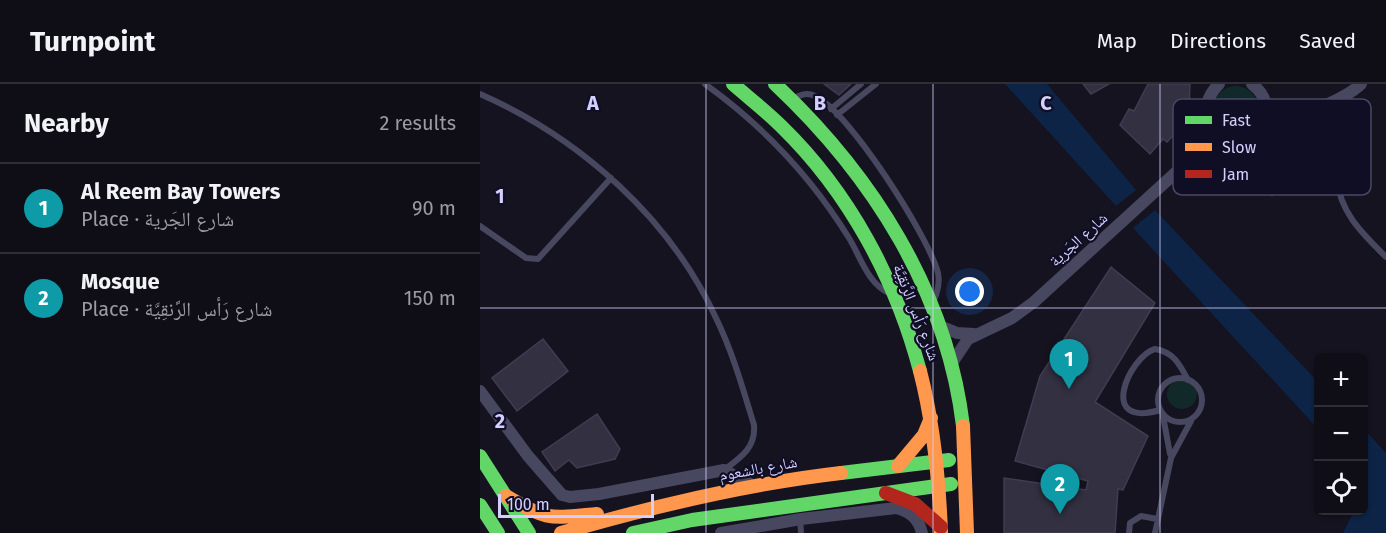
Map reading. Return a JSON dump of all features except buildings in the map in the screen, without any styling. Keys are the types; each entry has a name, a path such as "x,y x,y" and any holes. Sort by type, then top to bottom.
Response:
{"street":[{"name":"شارع رَأس الرَّنقِيَّة","path":"734,84 793,137 835,189 870,243 895,294 923,374 939,461 941,530"},
{"name":"شارع رَأس الرَّنقِيَّة","path":"775,84 815,120 850,162 885,215 932,306 952,363 966,458 967,533"},
{"path":"1210,89 1219,84"},
{"path":"1252,84 1262,99"},
{"path":"1344,94 1353,84"},
{"path":"1335,99 1361,84"},
{"name":"شارع الجَرية","path":"952,363 963,344 974,334 1000,324 1023,310 1173,175"},
{"path":"940,326 957,333 974,334"},
{"path":"480,391 513,427 551,485 562,495 570,497 724,470 752,485"},
{"path":"898,466 924,435 931,418"},
{"path":"480,456 529,533"},
{"name":"شارع بالشعوم","path":"561,533 617,515 752,485 966,458"},
{"path":"633,533 667,529 785,506 968,482"},
{"path":"884,492 915,504 941,530"},
{"path":"506,496 537,515 548,518 617,515"},
{"path":"482,508 483,533"},
{"path":"482,508 498,533"},
{"path":"721,533 801,519 896,508 905,510 915,518 922,533"}],"lane":[{"path":"705,84 756,126 795,166 830,209 873,281 885,291 895,294"},
{"path":"831,109 861,84"},
{"path":"837,115 876,84"},
{"path":"480,94 543,126 611,178 652,220 687,266 716,316 738,370 754,433 744,455 724,470"},
{"path":"792,99 811,94 831,109 886,176 923,240 938,276 938,289 932,306"},
{"path":"480,226 526,258 538,259 611,178"},
{"path":"1341,195 1358,229 1386,257"},
{"path":"1155,533 1171,458 1202,401 1198,389 1188,380 1178,362 1169,354 1155,349 1146,353 1124,387 1122,398 1126,407 1139,412 1162,413 1181,423 1192,418"},
{"path":"1171,458 1158,397 1163,385 1175,379 1188,380"},
{"path":"785,506 801,519 801,533"},
{"path":"1129,533 1130,523 1141,516 1157,519"}],"green space":[{"path":"1236,86 1252,92 1256,99 1216,99 1220,92"},
{"path":"1182,379 1188,380 1196,388 1196,400 1188,408 1182,409 1176,408 1168,400 1167,394 1168,388 1176,380"}],"water":[{"path":"1005,84 1047,84 1136,190 1116,206"},
{"path":"1155,210 1314,378 1314,425 1133,228"},
{"path":"1368,433 1386,453 1386,533 1343,533 1352,515 1368,515"}],"traffic: fast":[{"path":"733,84 775,120 806,152 849,209 867,239 898,304 920,371"},
{"path":"775,84 843,157 873,197 899,239 922,283 941,329 954,377 963,426"},
{"path":"480,456 529,533"},
{"path":"841,473 949,460"},
{"path":"633,533 692,520 951,484"},
{"path":"480,505 498,533"}],"traffic: slow":[{"path":"920,371 935,452 941,533"},
{"path":"898,466 924,435 931,418"},
{"path":"963,426 967,533"},
{"path":"561,533 700,497 770,483 841,473"},
{"path":"506,496 531,510 549,516 597,514"}],"traffic: jam":[{"path":"886,493 915,504 941,527"}],"place":[{"name":"Al Reem Bay Towers","path":"1069,389"},
{"name":"Mosque","path":"1060,514"}]}
